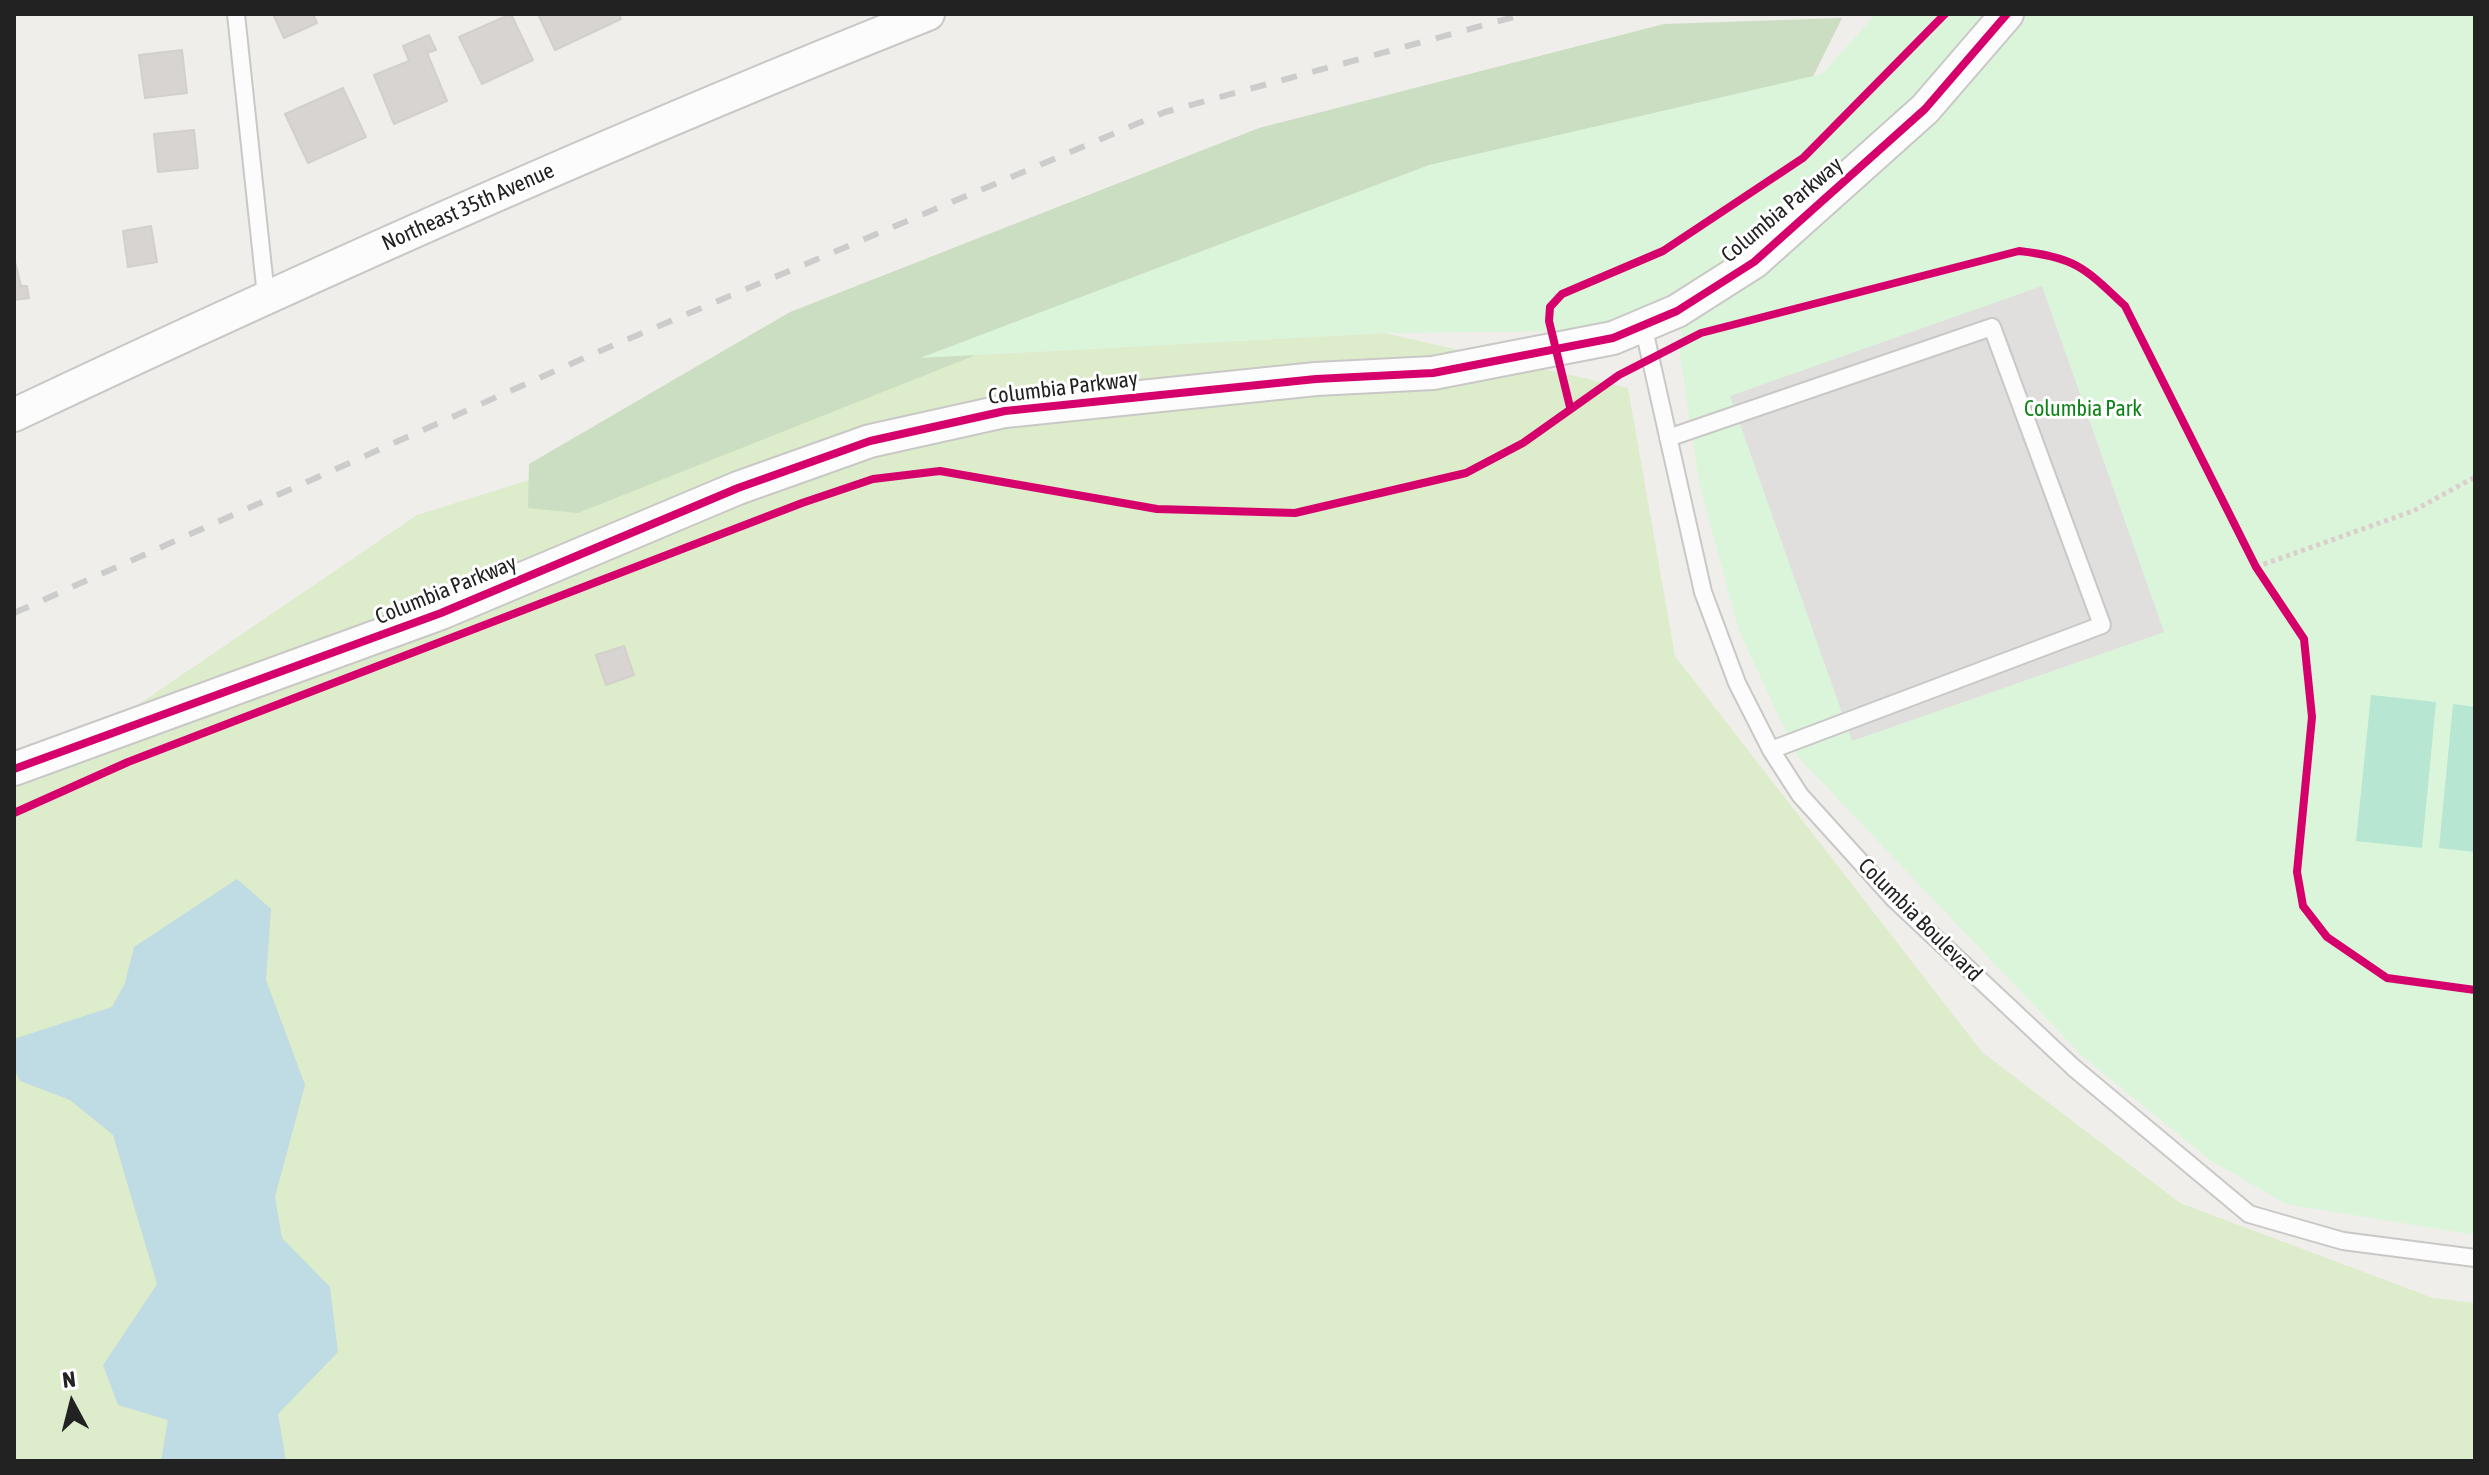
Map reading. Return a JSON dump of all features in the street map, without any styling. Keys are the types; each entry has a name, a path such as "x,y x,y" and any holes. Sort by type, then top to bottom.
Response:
{"street":[{"name":"Northeast 35th Avenue","path":"14,415 266,296 689,109 928,14"},
{"name":"Columbia Parkway","path":"14,769 441,613 738,488 870,441 1005,411 1316,379 1433,373 1613,338 1677,311 1754,262 1925,109 2007,14"}],"lane":[{"path":"236,14 266,296"},
{"name":"Columbia Boulevard","path":"1643,325 1703,592 1737,683 1771,750 1800,795 1894,899 2074,1068 2249,1214 2343,1241 2475,1258"},
{"path":"1668,438 1992,327 2102,625 1771,750"}],"path":[{"path":"2256,567 2413,511 2475,477"},
{"path":"2249,553 2264,579"}],"green space":[{"name":"Columbia Park","path":"1876,14 2475,14 2475,1235 2286,1204 2210,1160 2082,1056 1798,757 1739,631 1699,483 1680,354 1682,330 1384,333 920,358 1429,165 1822,74"},
{"path":"1842,18 1785,133 1006,343 578,513 528,508 529,464 790,312 1259,128 1664,24"},
{"path":"1384,333 1628,388 1675,656 1982,1052 2180,1203 2433,1298 2475,1303 2475,1461 14,1461 14,789 417,515 920,358"},
{"path":"2371,695 2436,702 2422,848 2356,841"},
{"path":"2453,704 2475,707 2475,852 2439,848"}],"shaded area":[{"path":"2042,286 2164,632 1852,741 1730,396"}],"water":[{"path":"237,879 271,909 266,980 305,1085 275,1197 282,1238 330,1287 338,1352 278,1414 286,1461 161,1461 168,1420 118,1405 103,1365 157,1284 113,1135 70,1100 20,1081 14,1069 14,1039 112,1007 125,983 134,947"}],"building":[{"path":"273,14 313,14 317,23 284,38"},
{"path":"511,14 533,60 482,84 459,37"},
{"path":"538,14 619,14 621,19 555,50"},
{"path":"429,35 436,50 427,53 447,101 394,124 374,75 409,61 403,46"},
{"path":"182,50 187,93 145,98 139,55"},
{"path":"343,88 366,137 308,163 285,114"},
{"path":"194,130 198,168 158,172 154,134"},
{"path":"151,226 157,262 128,267 123,231"},
{"path":"14,258 21,286 27,286 29,298 14,300"},
{"path":"624,646 634,675 606,685 596,655"}],"railway":[{"path":"14,613 595,353 1165,112 1525,14"}],"cycle path":[{"path":"1570,407 1549,321 1550,307 1562,294 1663,251 1803,158 1945,14"},
{"path":"14,769 441,613 738,488 870,441 1005,411 1316,379 1433,373 1613,338 1677,311 1754,262 1925,109 2007,14"},
{"path":"14,813 128,762 802,503 873,479 940,471 1157,509 1295,513 1466,473 1523,443 1619,375 1701,333 2019,251 2054,257 2078,266 2125,306 2256,567 2304,639 2312,717 2297,872 2303,906 2327,937 2387,978 2475,990"}]}
